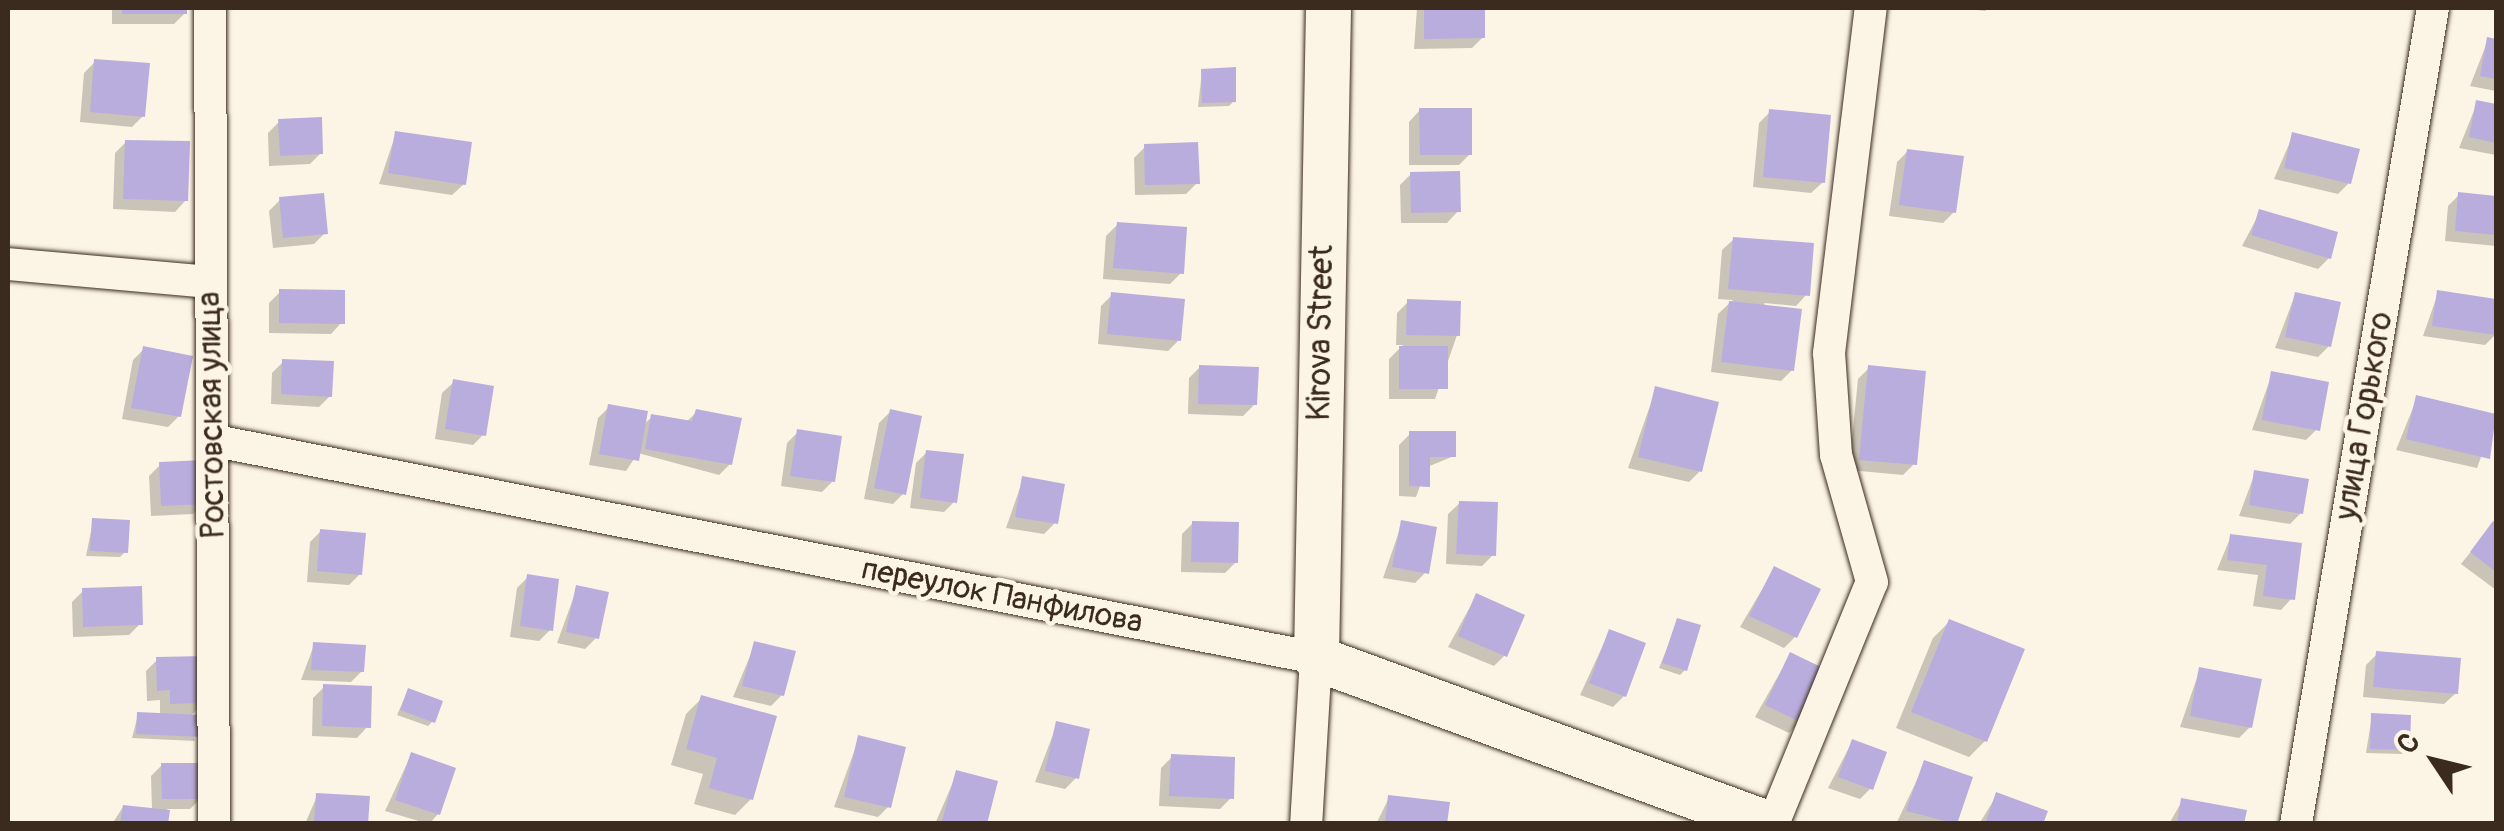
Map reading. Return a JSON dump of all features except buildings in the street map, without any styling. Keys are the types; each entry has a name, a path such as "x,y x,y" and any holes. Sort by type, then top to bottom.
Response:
{"street":[{"name":"Ростовская улица","path":"210,8 208,282 216,441 214,824"},
{"name":"Kirova Street","path":"1316,658 1328,8"},
{"path":"1771,824 1872,582 1836,455 1829,353 1870,8"},
{"name":"улица Горького","path":"2296,824 2433,8"},
{"path":"8,264 208,282"},
{"name":"переулок Панфилова","path":"216,441 1316,658 1771,824"},
{"path":"1306,824 1316,658"}]}
